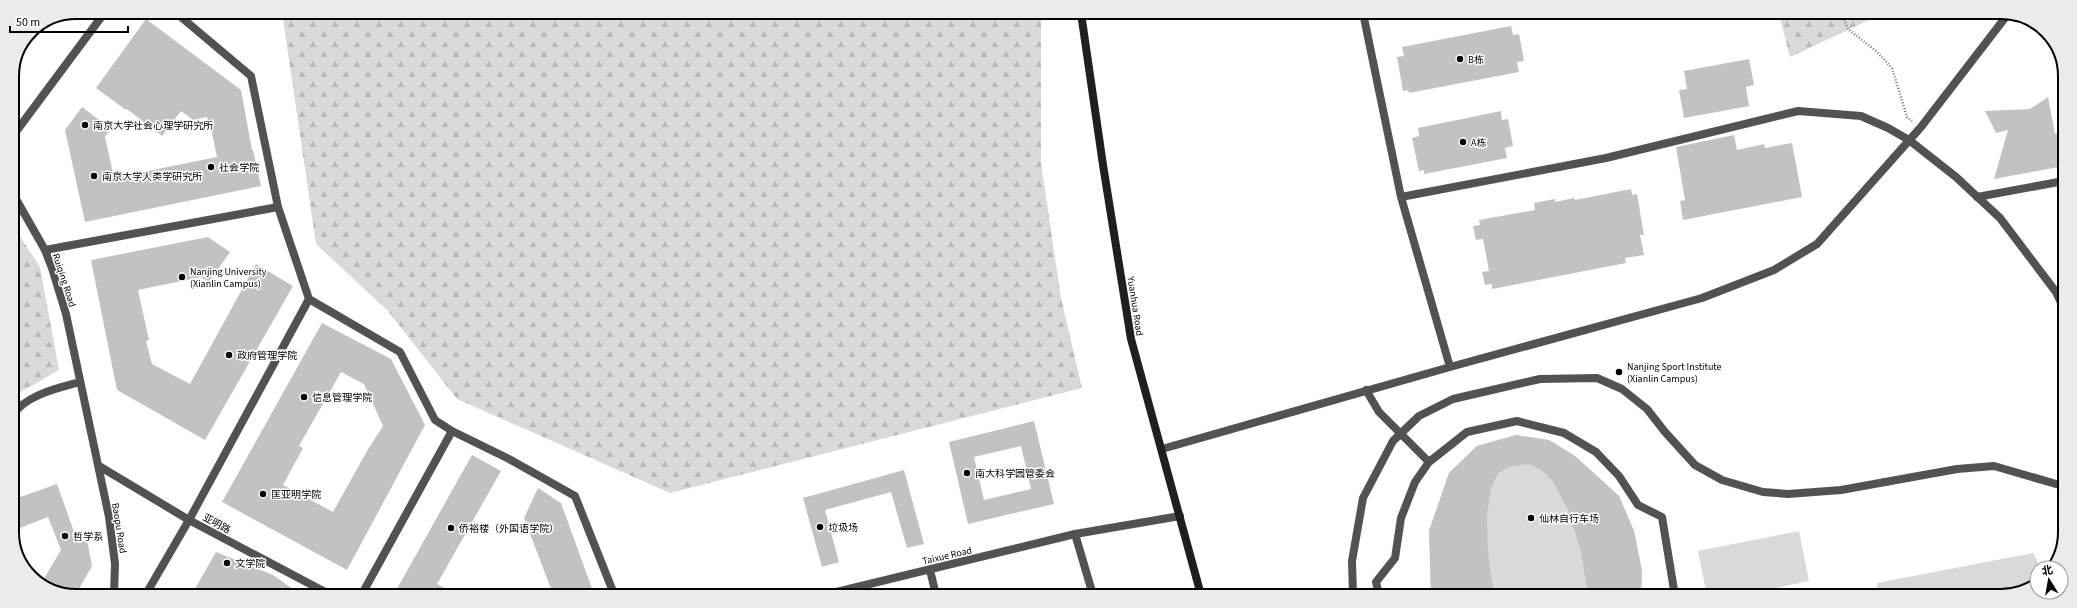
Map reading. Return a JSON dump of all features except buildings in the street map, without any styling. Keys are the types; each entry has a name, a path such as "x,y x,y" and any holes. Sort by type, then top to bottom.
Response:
{"street":[{"path":"19,128 100,19"},
{"path":"183,19 251,76 278,207 309,299 400,352 435,420 452,431 508,459 575,496 612,589"},
{"name":"Yuanhua Road","path":"1082,19 1131,338 1200,589"},
{"path":"1364,19 1401,197 1450,366"},
{"path":"1162,449 1450,366 1702,298 1774,270 1817,244 1921,127 2004,19"},
{"path":"1401,197 1606,158 1798,111 1861,116 1888,128 1909,140 2000,218 2058,296"},
{"path":"1977,197 2058,181"},
{"name":"Ruiqing Road","path":"19,204 45,250 66,314 98,466"},
{"path":"45,250 278,207"},
{"path":"149,589 189,520 309,299"},
{"path":"1353,589 1352,561 1364,498 1393,441 1419,416 1453,399 1540,379 1598,378 1622,389 1647,409 1695,466 1722,480 1763,492 1788,494 1841,490 1957,469 1994,466 2058,485"},
{"path":"19,409 27,402 57,389 80,382"},
{"path":"1366,390 1379,412 1429,462"},
{"path":"1378,589 1376,582 1395,558 1401,518 1415,482 1429,462 1467,432 1518,421 1564,433 1596,452 1619,476 1638,505 1662,517 1674,589"},
{"path":"365,589 452,431"},
{"name":"亚明路","path":"98,466 189,520 320,589"},
{"name":"Baopu Road","path":"98,466 109,517 115,564 114,589"},
{"name":"Taixue Road","path":"846,589 1075,534 1180,516"},
{"path":"1075,534 1091,589"},
{"path":"930,570 935,589"}],"path":[{"path":"1844,19 1848,29 1876,51 1892,68 1907,117 1921,127"}],"green space":[{"path":"283,19 1041,19 1041,163 1061,298 1082,388 670,493 457,399 388,311 316,244"},
{"path":"1780,19 1871,19 1790,57"},
{"path":"19,235 40,267 59,370 19,393"},
{"name":"仙林自行车场","path":"1516,435 1549,440 1575,456 1619,496 1634,531 1642,571 1641,589 1431,589 1429,531 1449,473 1477,446"},
{"path":"1799,531 1809,581 1771,589 1706,589 1698,551"},
{"path":"2033,553 2037,560 2029,560 2029,581 2008,589 1877,589 1877,583"}],"place":[{"name":"B栋","path":"1460,59"},
{"name":"南京大学社会心理学研究所","path":"85,125"},
{"name":"A栋","path":"1463,142"},
{"name":"社会学院","path":"211,167"},
{"name":"南京大学人类学研究所","path":"94,176"},
{"name":"Nanjing University (Xianlin Campus)","path":"182,277"},
{"name":"政府管理学院","path":"229,355"},
{"name":"Nanjing Sport Institute (Xianlin Campus)","path":"1619,372"},
{"name":"信息管理学院","path":"304,397"},
{"name":"南大科学园管委会","path":"967,473"},
{"name":"匡亚明学院","path":"263,494"},
{"name":"仙林自行车场","path":"1531,518"},
{"name":"垃圾场","path":"820,527"},
{"name":"侨裕楼（外国语学院）","path":"451,528"},
{"name":"哲学系","path":"65,536"},
{"name":"文学院","path":"227,563"}]}
